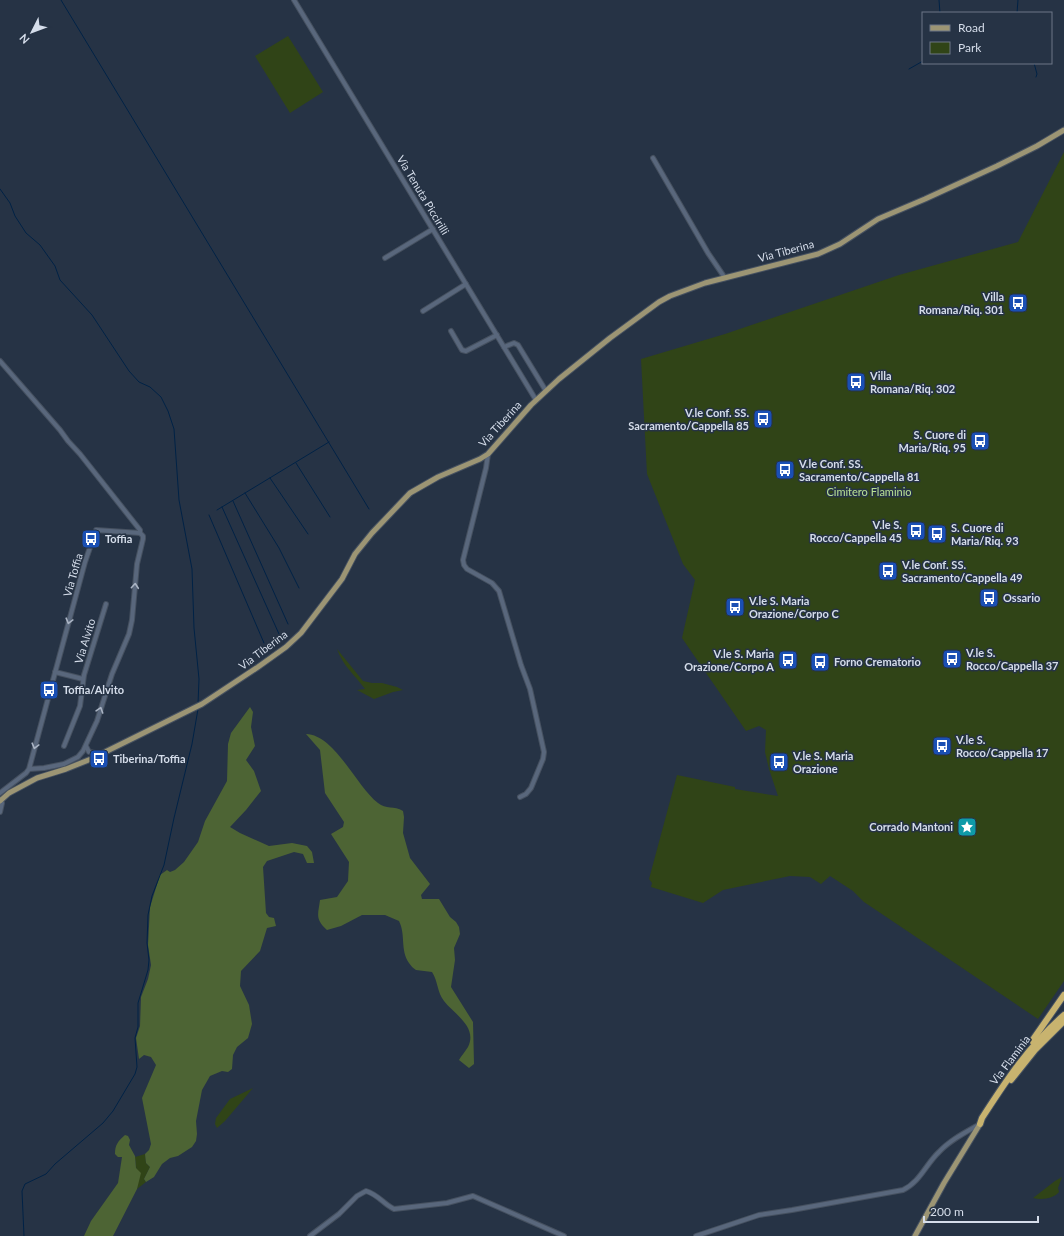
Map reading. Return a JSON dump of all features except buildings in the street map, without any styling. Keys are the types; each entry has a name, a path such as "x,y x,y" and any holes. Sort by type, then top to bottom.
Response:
{"highway":[{"path":"1021,1059 1064,995"},
{"name":"Via Flaminia","path":"980,1124 982,1118 1021,1059 1040,1037 1064,1015"},
{"name":"Via Flaminia","path":"980,1124 1035,1050 1064,1021"}],"main road":[{"name":"Via Tiberina","path":"0,800 9,793 37,778 91,759 202,704 286,648 301,633 342,579 355,554 372,533 410,493 432,480 488,454 536,400 559,379 659,302 693,287 818,254 828,250 840,244 878,219 926,199 997,166 1037,146 1064,130"},
{"name":"Via Flaminia","path":"915,1236 934,1200 980,1124"}],"street":[{"name":"Via Tenuta Piccirilli","path":"294,0 536,400"},
{"path":"653,158 708,253 725,278"},
{"path":"385,258 433,229"},
{"path":"423,310 466,284"},
{"path":"451,331 462,349 466,351 497,335"},
{"path":"504,347 515,343 518,345 546,391"},
{"path":"0,361 84,459 140,530 143,539 137,564 130,628 86,746 79,756 64,764 29,769 0,793"},
{"path":"488,454 486,468 462,560 467,569 492,583 499,591 521,665 533,697 544,756 531,788 526,794 520,797"},
{"name":"Via Toffia","path":"29,769 85,562 96,530 140,533"},
{"name":"Via Alvito","path":"56,672 83,679 106,604"},
{"path":"64,746 80,706 83,679"},
{"path":"86,746 91,759"},
{"path":"89,752 102,754"},
{"path":"0,800 2,803 0,812"},
{"path":"696,1236 759,1215 902,1190 913,1184 919,1178 933,1157 945,1146 980,1124"},
{"path":"310,1236 339,1214 357,1196 366,1191 376,1195 390,1208 394,1209 447,1203 473,1196 564,1236"}],"green space":[{"path":"288,36 323,92 290,113 255,56"},
{"name":"Cimitero Flaminio","path":"1064,152 1064,981 1038,1019 864,902 853,891 830,876 821,884 810,877 790,876 723,890 703,903 651,887 652,883 649,879 677,775 735,787 735,789 778,796 765,752 766,730 759,726 746,731 682,638 695,580 683,564 647,474 641,359 725,334 899,275 1018,242"},
{"path":"337,649 363,681 382,683 403,690 374,699 357,690 365,689 339,655"},
{"path":"250,707 253,712 251,727 255,746 246,760 254,771 261,791 230,827 269,846 292,843 307,846 312,852 314,863 307,863 303,854 294,852 267,861 263,867 266,913 269,917 274,918 276,926 267,928 260,951 241,971 240,986 249,1005 252,1024 248,1038 237,1047 233,1055 232,1069 228,1072 222,1071 210,1076 202,1090 196,1121 196,1141 192,1147 178,1156 170,1158 162,1164 154,1177 146,1182 144,1179 150,1167 146,1163 145,1154 149,1150 151,1144 142,1098 156,1065 151,1057 144,1055 139,1059 136,1038 140,1026 141,997 148,979 151,965 148,945 150,907 160,875 167,870 170,872 175,870 184,862 198,842 205,821 227,781 228,744 231,733"},
{"path":"306,734 317,737 336,752 378,803 403,811 403,833 410,858 430,884 421,895 422,899 439,899 450,917 459,927 460,934 454,948 455,960 451,987 473,1022 474,1064 469,1068 459,1060 468,1047 470,1033 464,1021 442,998 432,972 416,970 409,963 406,958 399,921 385,915 362,915 341,926 327,930 319,920 318,913 320,900 337,897 348,881 349,862 331,834 343,827 344,822 325,793 320,750"},
{"path":"253,1088 225,1121 217,1128 215,1124 216,1118 230,1099"},
{"path":"125,1135 128,1136 130,1140 129,1145 135,1156 136,1168 141,1173 137,1189 113,1236 84,1236 91,1221 118,1183 122,1157 118,1157 115,1154 115,1151 117,1143"},
{"path":"145,1154 146,1163 150,1167 144,1179 146,1182 137,1189 138,1184 135,1157"},
{"path":"1062,1177 1058,1188 1059,1192 1057,1194 1047,1198 1033,1198 1055,1181"}],"waterway":[{"path":"61,0 369,509"},
{"path":"939,0 940,12"},
{"path":"1017,12 1018,0"},
{"path":"909,69 922,62"},
{"path":"1034,64 1037,74 1036,77"},
{"path":"0,189 10,203 15,216 26,233 40,245 55,266 60,280 92,315 129,371 139,382 150,387 161,397 168,411 174,429 179,500 192,569 194,628 199,679 198,704"},
{"path":"217,510 329,442"},
{"path":"296,463 330,517"},
{"path":"270,478 308,534"},
{"path":"245,493 279,548 299,588"},
{"path":"233,501 288,624"},
{"path":"222,507 279,634"},
{"path":"209,515 264,643"},
{"path":"24,1236 22,1191 25,1184 46,1174 55,1164 103,1123 113,1111 135,1074 137,1067 135,1038 138,1027 138,1003 148,970 149,960 147,943 148,915 152,896 164,865 192,744 198,709"}],"place":[{"name":"Villa Romana/Riq. 301","path":"1018,303"},
{"name":"Villa Romana/Riq. 302","path":"856,382"},
{"name":"V.le Conf. SS. Sacramento/Cappella 85","path":"763,419"},
{"name":"S. Cuore di Maria/Riq. 95","path":"980,441"},
{"name":"V.le Conf. SS. Sacramento/Cappella 81","path":"785,470"},
{"name":"V.le S. Rocco/Cappella 45","path":"916,531"},
{"name":"S. Cuore di Maria/Riq. 93","path":"937,534"},
{"name":"Toffia","path":"91,539"},
{"name":"V.le Conf. SS. Sacramento/Cappella 49","path":"888,571"},
{"name":"Ossario","path":"989,598"},
{"name":"V.le S. Maria Orazione/Corpo C","path":"735,607"},
{"name":"V.le S. Rocco/Cappella 37","path":"952,659"},
{"name":"V.le S. Maria Orazione/Corpo A","path":"788,660"},
{"name":"Forno Crematorio","path":"820,662"},
{"name":"Toffia/Alvito","path":"49,690"},
{"name":"V.le S. Rocco/Cappella 17","path":"942,746"},
{"name":"Tiberina/Toffia","path":"99,759"},
{"name":"V.le S. Maria Orazione","path":"779,762"},
{"name":"Corrado Mantoni","path":"967,827"}]}
